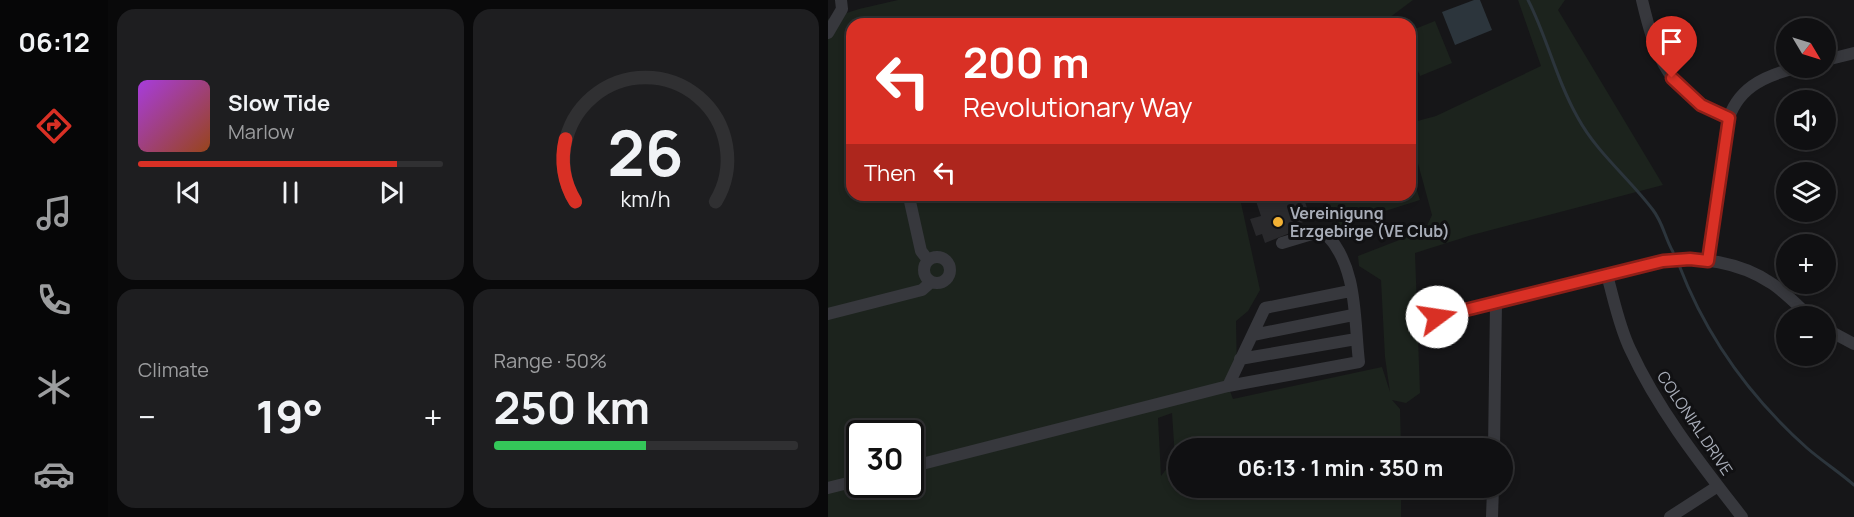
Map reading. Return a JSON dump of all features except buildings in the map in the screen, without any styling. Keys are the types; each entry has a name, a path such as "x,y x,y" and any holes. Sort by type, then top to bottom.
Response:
{"street":[{"path":"828,33 842,9 841,0"},
{"path":"1642,0 1655,50 1672,78 1701,105 1729,118"},
{"path":"1836,58 1854,53"},
{"path":"1708,261 1729,118 1737,100 1751,86 1776,73"},
{"path":"910,201 921,251 928,260"},
{"path":"924,463 1228,386 1359,362 1348,267 1338,246 1326,234 1312,234 1282,243"},
{"path":"828,314 922,290 931,282 941,282 949,275 950,270 942,258 928,260 923,270 931,282"},
{"path":"1437,317 1674,260 1708,261 1733,266 1768,281 1797,306"},
{"name":"COLONIAL DRIVE","path":"1607,275 1624,334 1647,384 1742,517"},
{"path":"1228,386 1265,308 1350,291"},
{"path":"1494,438 1496,303"},
{"path":"1252,336 1353,315"},
{"path":"1836,334 1854,344"},
{"path":"1240,359 1356,339"},
{"path":"828,488 846,484"},
{"path":"1670,517 1718,486"},
{"path":"1492,517 1493,498"}],"shaded area":[{"path":"898,0 1413,0 1389,18 846,18 846,201 1242,201 1260,290 1248,311 1236,321 1237,375 1228,386 1233,399 1382,367 1390,392 1385,357 1381,280 1359,266 1358,256 1425,230 1432,215 1416,156 1416,121 1436,116 1541,66 1518,0 1565,0 1558,10 1663,185 1472,235 1415,253 1420,393 1406,403 1392,400 1400,409 1401,438 1174,438 1172,413 1158,418 1161,476 1168,467 1168,498 1401,498 1401,517 828,517 828,19"},
{"path":"1474,0 1480,0 1492,30 1455,45 1442,12"},
{"path":"1435,21 1452,63 1420,76 1416,66 1416,29"},
{"path":"1416,187 1420,200 1335,227 1327,201 1416,201"}],"waterway":[{"path":"1528,0 1570,104 1578,118 1594,143 1653,210 1673,252"},
{"path":"1679,265 1703,317 1749,387 1807,448 1854,485"}],"place":[{"name":"Vereinigung Erzgebirge (VE Club)","path":"1278,222"}],"route":[{"path":"1437,317 1663,261 1690,259 1708,261 1729,118 1701,105 1672,78"}]}
